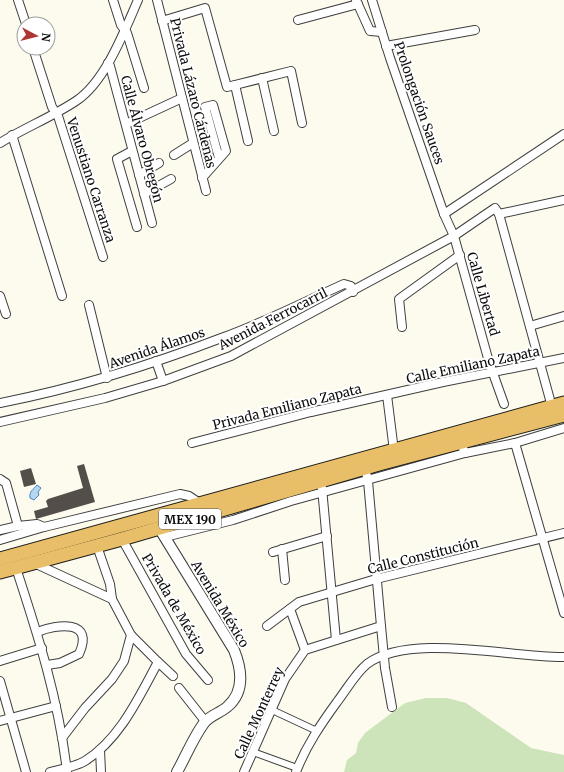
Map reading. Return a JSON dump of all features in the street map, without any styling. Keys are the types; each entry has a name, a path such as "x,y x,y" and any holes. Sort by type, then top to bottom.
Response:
{"highway":[{"name":"MEX 190","path":"0,572 122,538 162,532 462,448 562,415"},
{"name":"MEX 190","path":"0,559 394,451 562,415"}],"street":[{"path":"18,0 23,16"},
{"path":"113,0 144,88"},
{"name":"Privada Lázaro Cárdenas","path":"157,0 206,191"},
{"name":"Prolongación Sauces","path":"372,0 386,46 444,214 454,236"},
{"path":"0,143 12,135 77,101 97,80 108,63 136,1"},
{"path":"298,20 357,2 370,31 382,32"},
{"path":"162,21 205,8 227,87 290,71 302,123"},
{"path":"386,46 475,30"},
{"name":"Venustiano Carranza","path":"36,56 52,107 56,112 103,257"},
{"name":"Calle Álvaro Obregón","path":"108,63 152,223"},
{"path":"262,78 274,131"},
{"path":"235,85 248,141"},
{"path":"126,124 182,98"},
{"path":"202,178 226,151 213,104 205,107 219,158"},
{"path":"444,214 564,134"},
{"path":"12,135 62,296"},
{"path":"174,155 193,143"},
{"path":"132,151 117,159 136,227"},
{"path":"139,175 159,163"},
{"path":"144,194 170,179"},
{"path":"462,448 515,444 562,415 540,363 499,214 564,200"},
{"name":"Avenida Ferrocarril","path":"0,422 106,398 163,381 231,356 353,292 454,236 495,208 499,214"},
{"name":"Calle Libertad","path":"454,236 493,373 504,404"},
{"path":"402,327 399,299 460,255"},
{"name":"Avenida Álamos","path":"0,403 46,394 107,378 225,337 344,284 351,286 353,292"},
{"path":"0,296 6,314"},
{"path":"89,305 107,378"},
{"path":"530,326 564,316"},
{"name":"Calle Emiliano Zapata","path":"387,395 564,358"},
{"path":"156,361 163,381"},
{"path":"387,395 394,451"},
{"name":"Privada Emiliano Zapata","path":"192,443 387,395"},
{"path":"515,444 564,613"},
{"path":"367,474 384,656 392,707"},
{"path":"0,479 6,483 18,526"},
{"path":"322,487 336,640"},
{"path":"0,540 44,527 180,494 189,496 201,504"},
{"path":"0,530 37,524 44,527"},
{"name":"Avenida México","path":"162,532 234,650 241,667 241,678 236,694 227,707 205,721 177,772"},
{"name":"Calle Constitución","path":"267,626 299,602 376,579 564,533"},
{"path":"273,552 327,536"},
{"name":"Privada de México","path":"122,538 186,654 208,680"},
{"path":"97,546 110,584 112,600 131,635 174,676"},
{"path":"282,549 285,580"},
{"path":"34,563 112,600"},
{"path":"16,568 47,665 62,738 66,770"},
{"path":"290,609 305,650 381,626"},
{"path":"37,632 52,626 64,625 76,628 83,636 83,646 79,654 60,663 47,665"},
{"path":"62,738 85,708 112,679 124,661 131,635"},
{"path":"0,661 42,648"},
{"path":"253,752 296,770 317,731 357,673 368,663 384,656 401,651 449,648 544,657 564,657"},
{"name":"Calle Monterrey","path":"244,772 285,679 305,650"},
{"path":"50,772 66,770 83,762 100,750 130,714 158,662"},
{"path":"0,681 26,772"},
{"path":"178,688 205,721"},
{"path":"0,721 56,706"},
{"path":"272,710 317,731"},
{"path":"100,750 101,772"}],"green space":[{"path":"426,698 447,698 466,703 531,748 564,755 564,772 344,772 347,760 356,753 358,743 365,733 405,703"}],"water":[{"path":"37,485 41,488 38,492 39,495 34,500 30,498 30,494"}],"building":[{"path":"84,464 95,502 36,519 34,511 48,507 46,501 48,499 83,488 77,466"},
{"path":"31,468 36,484 24,487 20,471"}]}
